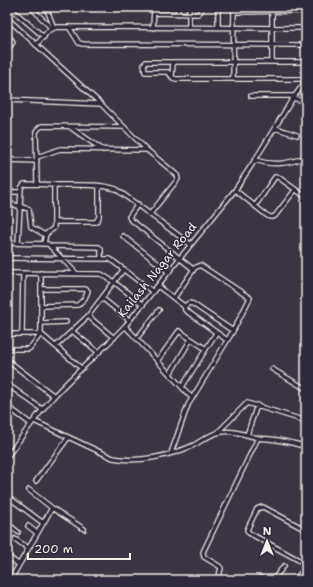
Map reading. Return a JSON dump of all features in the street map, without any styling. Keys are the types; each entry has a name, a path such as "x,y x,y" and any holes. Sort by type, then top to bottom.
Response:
{"street":[{"path":"9,7 44,37"},
{"path":"31,7 53,28"},
{"path":"46,7 53,28"},
{"path":"154,7 154,28"},
{"path":"178,7 178,14"},
{"path":"189,7 189,28"},
{"path":"154,13 199,14 200,7"},
{"path":"218,7 218,28"},
{"path":"232,79 234,7"},
{"path":"249,7 249,12"},
{"path":"234,12 249,12 264,9 272,11 306,11"},
{"path":"272,11 272,62"},
{"path":"7,18 101,104 147,150 176,174 178,177 150,214"},
{"path":"69,27 79,43 83,44 306,45"},
{"path":"36,45 53,28 306,28"},
{"path":"7,35 13,42 7,51"},
{"path":"306,62 146,62 144,64 145,72 168,72 176,79 306,80"},
{"path":"172,77 173,62"},
{"name":"Kailash Nagar Road","path":"7,457 54,396 81,368 114,338 143,305 190,244 235,190 306,80"},
{"path":"251,96 294,97 306,102"},
{"path":"7,100 101,104"},
{"path":"37,184 36,132 42,126 124,127"},
{"path":"69,127 103,150"},
{"path":"275,128 297,134"},
{"path":"7,160 37,159 60,149 147,150"},
{"path":"255,160 272,164 280,164 296,161 306,157"},
{"path":"255,206 275,177 278,177 294,190 306,197"},
{"path":"18,243 19,206 22,185 37,184 100,186 116,189 190,244"},
{"path":"44,243 45,235 53,230 54,185"},
{"path":"54,222 92,222 98,220 100,186"},
{"path":"235,190 273,218 294,190"},
{"path":"20,192 7,193 9,203 13,206 29,209 31,226 45,235"},
{"path":"138,204 129,217 130,219 179,259 194,269"},
{"path":"123,236 169,272"},
{"path":"7,243 44,243 50,246 76,273"},
{"path":"50,246 99,247 101,249 100,258"},
{"path":"7,258 110,259 153,292"},
{"path":"172,452 184,415 192,398 250,298 200,265 194,269 174,298"},
{"path":"56,346 88,316 124,269"},
{"path":"7,273 101,274 114,282 143,305"},
{"path":"22,334 23,273"},
{"path":"14,349 29,349 41,334 41,273"},
{"path":"158,286 185,306 185,311 227,340"},
{"path":"41,289 84,290 88,292 78,305 41,306"},
{"path":"102,298 130,320"},
{"path":"185,306 189,303 193,304 232,331"},
{"path":"137,338 159,310"},
{"path":"88,316 114,338"},
{"path":"41,323 66,322"},
{"path":"125,326 192,398"},
{"path":"158,360 177,331 180,331 206,349"},
{"path":"72,332 98,352"},
{"path":"182,387 216,333"},
{"path":"7,334 41,334 81,368"},
{"path":"170,374 192,339"},
{"path":"7,360 54,396"},
{"path":"272,369 306,389"},
{"path":"7,384 43,410"},
{"path":"7,406 32,423 113,458 121,460 147,458 193,445 217,433 247,403 306,421"},
{"path":"247,434 257,405"},
{"path":"217,433 234,431 258,438 306,446"},
{"path":"36,481 68,438"},
{"path":"218,580 219,566 204,557 203,552 258,438"},
{"path":"29,490 52,508 84,529"},
{"path":"7,496 42,523"},
{"path":"306,530 261,507 257,510 247,530 249,534 306,564"},
{"path":"7,578 12,577 18,564 52,508"},
{"path":"7,523 18,532"},
{"path":"28,526 37,533"},
{"path":"15,539 28,548"},
{"path":"7,556 18,564"},
{"path":"273,580 284,566"},
{"path":"295,580 300,574"},
{"path":"257,580 261,578 264,580"}]}
